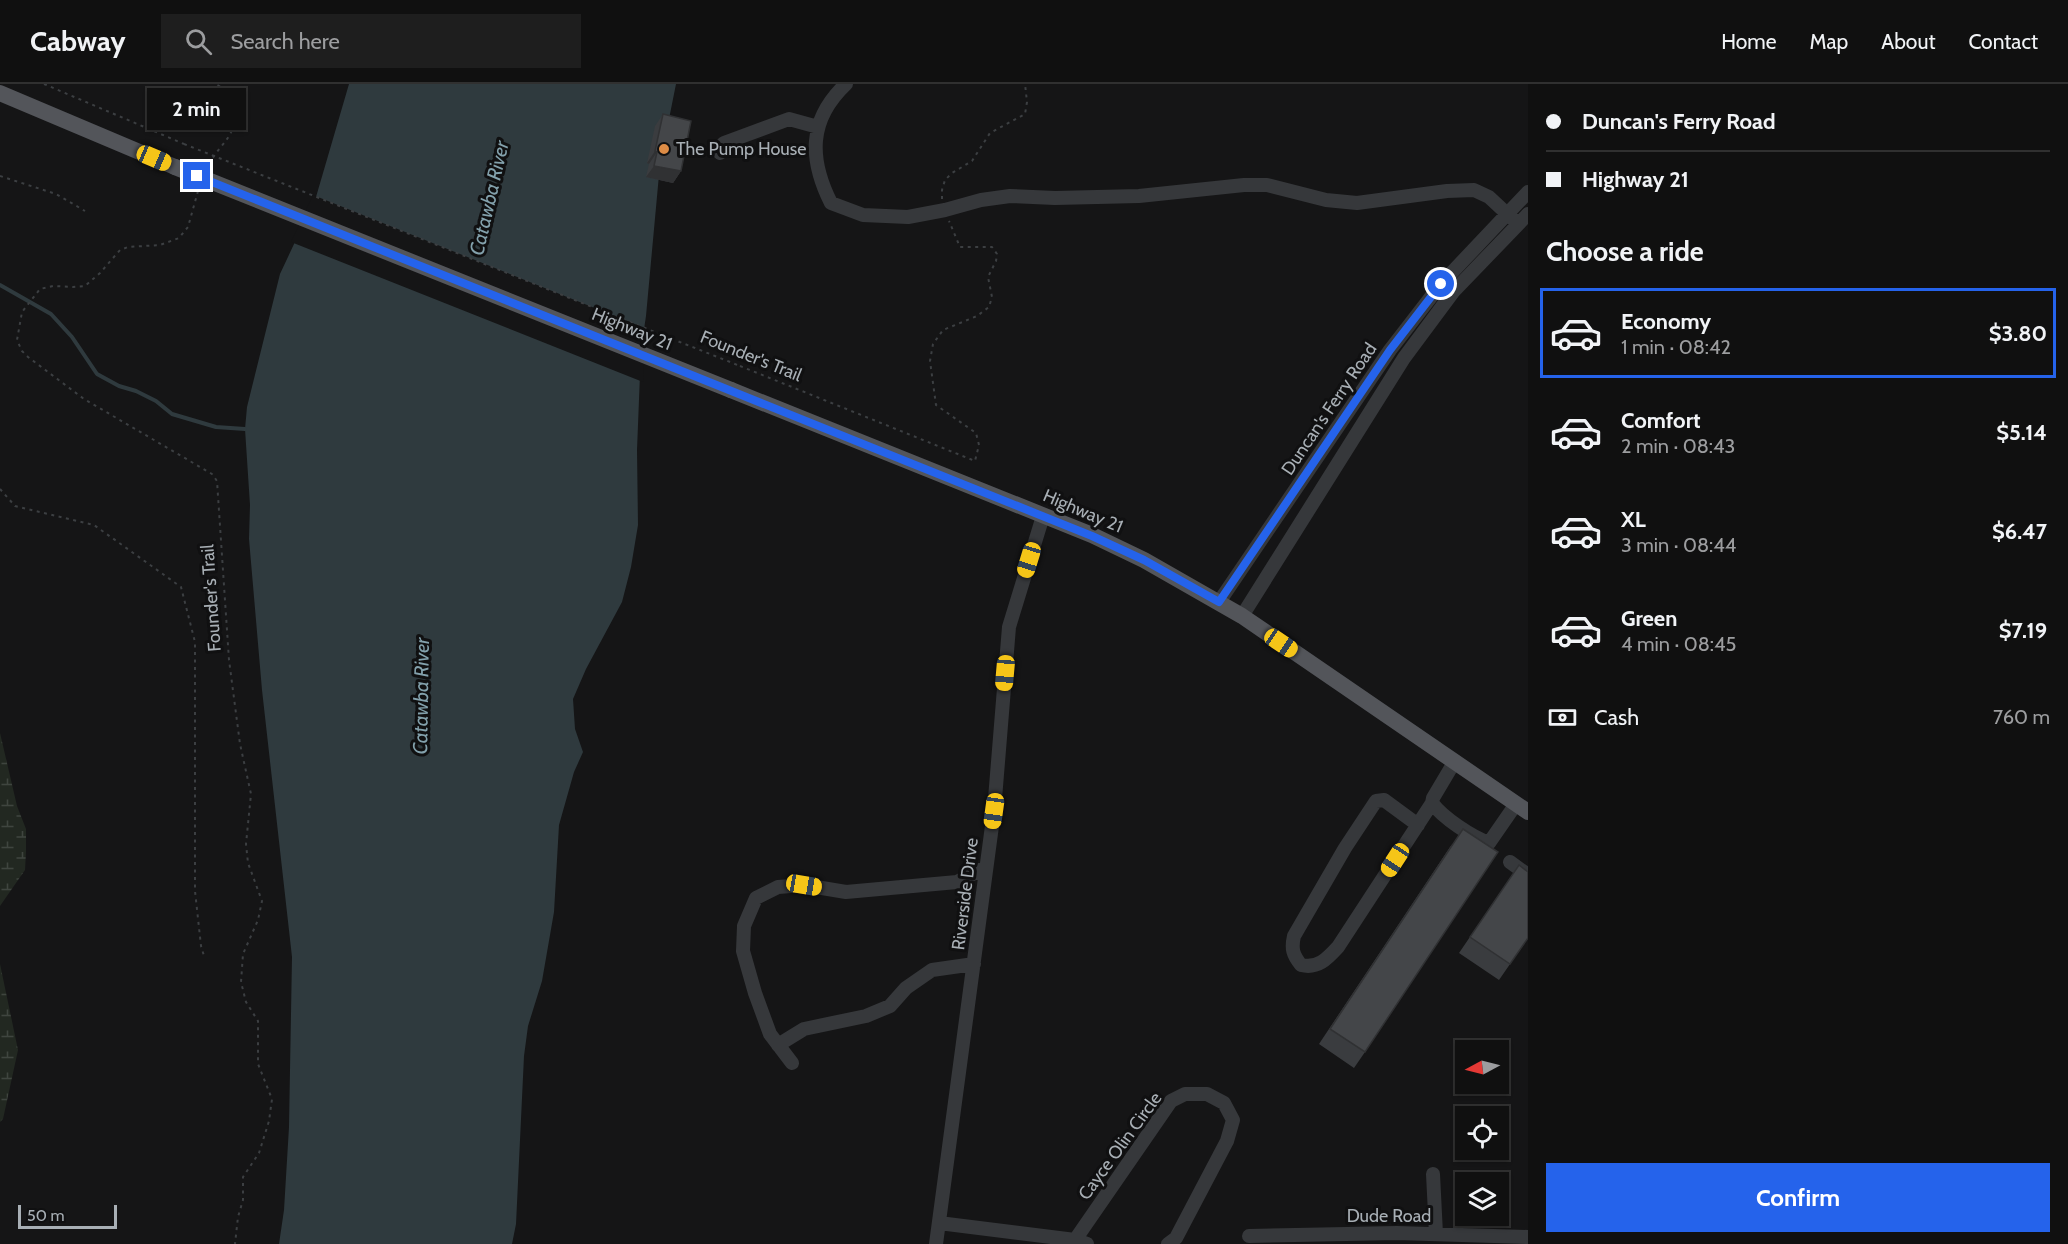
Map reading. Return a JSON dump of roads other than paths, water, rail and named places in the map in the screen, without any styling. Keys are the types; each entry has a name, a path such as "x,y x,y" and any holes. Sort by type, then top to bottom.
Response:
{"main road":[{"name":"Highway 21","path":"0,93 175,167 1119,548 1242,616 1522,808"}],"street":[{"path":"846,84 826,106 818,127 815,156 817,169 831,203 863,215 908,217 981,200 1010,196 1055,198 1139,196 1266,185 1326,200 1357,203 1447,191 1474,190 1490,196 1518,224"},
{"path":"720,153 724,143 782,121 796,120 818,127"},
{"name":"Duncan's Ferry Road","path":"1219,602 1390,350 1441,284 1528,192"},
{"path":"1242,616 1404,358 1453,292 1528,214"},
{"name":"Riverside Drive","path":"936,1244 994,811 1008,627 1043,516"},
{"path":"1418,825 1384,800 1376,801 1345,848 1294,936 1292,948 1294,956 1301,965 1311,968 1325,961 1338,947 1418,825 1432,803 1455,761"},
{"path":"1432,803 1437,810 1478,839 1489,843 1522,808"},
{"path":"1510,862 1528,875"},
{"path":"792,1063 770,1034 743,951 744,926 756,898 778,886 804,885 846,892 957,882 986,867"},
{"path":"778,1045 804,1029 866,1016 890,1006 906,988 932,969 974,964"},
{"name":"Cayce Olin Circle","path":"939,1223 1081,1242 1171,1101 1185,1094 1207,1094 1224,1103 1233,1120 1222,1151 1176,1238 1168,1244"},
{"path":"1432,1174 1436,1234"},
{"name":"Dude Road","path":"1249,1236 1436,1234 1528,1237"}],"water":[{"name":"Catawba River","path":"349,84 676,84 660,164 641,349 637,450 638,525 622,602 586,669 573,699 575,729 583,752 574,772 559,825 554,912 542,981 528,1026 524,1056 516,1224 512,1244 279,1244 284,1210 289,1127 292,957 262,690 249,539 250,505 245,429 247,407 280,274 316,197"}],"waterway":[{"path":"0,285 51,314 72,337 97,374 156,401 172,414 216,427 245,429"}],"place":[{"name":"The Pump House","path":"664,149"}]}
